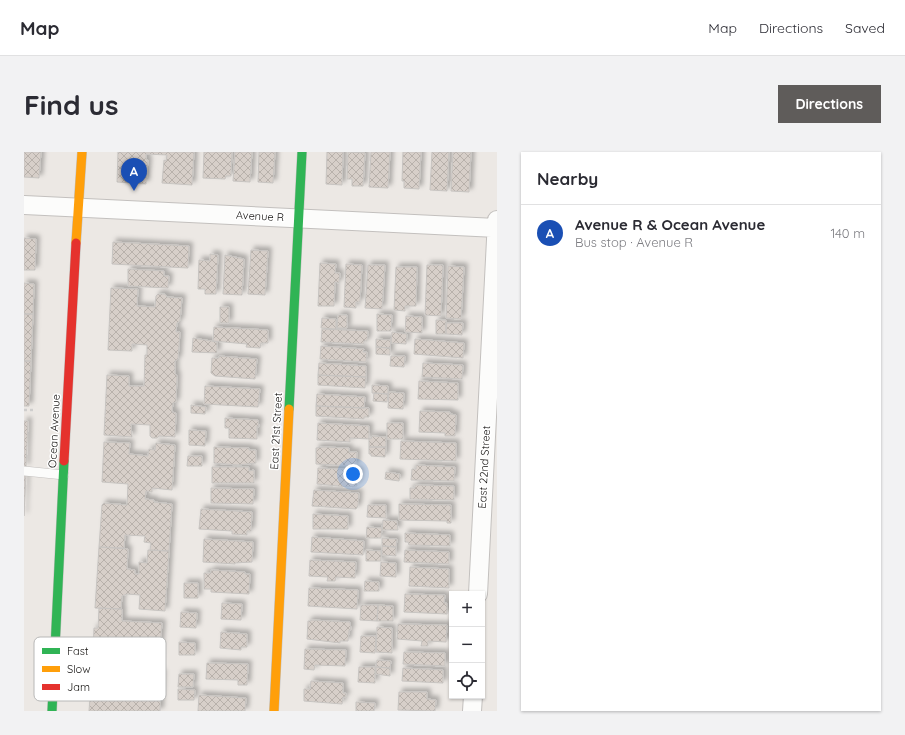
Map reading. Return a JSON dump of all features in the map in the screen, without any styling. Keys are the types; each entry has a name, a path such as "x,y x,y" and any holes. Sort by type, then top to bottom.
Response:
{"main road":[{"name":"Ocean Avenue","path":"56,637 82,152"},
{"name":"East 21st Street","path":"274,711 302,152"},
{"name":"Ocean Avenue","path":"52,711 53,701"}],"street":[{"name":"Avenue R","path":"24,205 497,228"},
{"name":"East 22nd Street","path":"478,591 497,220"},
{"path":"472,711 473,699"}],"lane":[{"path":"24,472 64,474"}],"path":[{"path":"24,410 34,410"}],"building":[{"path":"24,152 41,152 39,178 24,177"},
{"path":"118,152 194,152 192,185 162,183 164,160 166,161 167,155 146,154 146,159 148,160 146,184 117,182"},
{"path":"204,152 232,152 231,176 226,176 225,179 203,178"},
{"path":"235,152 252,152 250,182 233,181"},
{"path":"259,152 275,152 273,183 258,182"},
{"path":"327,152 343,152 342,185 326,184"},
{"path":"348,152 365,153 363,186 352,186 352,179 347,179"},
{"path":"371,152 390,152 388,188 369,187"},
{"path":"403,152 421,152 419,189 404,188 404,181 402,181"},
{"path":"432,152 449,152 447,191 430,190"},
{"path":"453,152 471,152 469,192 451,191"},
{"path":"24,238 36,239 35,270 24,270"},
{"path":"113,242 189,246 188,268 112,264"},
{"path":"251,250 268,251 265,295 248,294"},
{"path":"210,254 218,255 216,294 205,294 205,289 198,289 199,260 210,261"},
{"path":"225,255 244,259 242,295 223,294"},
{"path":"320,263 336,264 335,273 340,273 339,283 335,282 334,306 318,306"},
{"path":"346,264 362,265 360,302 356,302 356,308 344,307"},
{"path":"368,265 385,265 382,309 365,308"},
{"path":"427,265 443,265 441,316 425,315"},
{"path":"448,266 464,267 461,319 446,318"},
{"path":"396,267 417,267 416,306 405,306 405,311 394,310"},
{"path":"128,269 164,271 164,276 169,276 168,288 128,286"},
{"path":"24,283 34,284 33,314 24,314"},
{"path":"111,288 138,289 137,306 155,307 156,296 158,294 165,294 167,297 182,298 180,321 177,323 176,332 180,332 178,359 175,361 175,373 177,376 176,402 173,403 172,412 176,413 175,437 159,436 157,438 152,438 150,436 150,425 131,424 132,437 104,435 107,375 129,376 129,386 144,386 145,355 147,355 147,345 132,344 132,351 108,350"},
{"path":"220,307 229,307 229,323 220,323"},
{"path":"24,314 33,314 31,361 24,361"},
{"path":"377,314 392,315 391,331 377,331"},
{"path":"338,315 347,315 347,328 337,328"},
{"path":"406,316 422,317 422,333 405,332"},
{"path":"322,318 336,319 336,329 321,328"},
{"path":"436,320 446,320 446,334 436,334"},
{"path":"446,323 463,323 462,335 446,334"},
{"path":"214,327 268,330 268,343 261,343 260,348 246,347 247,344 213,341"},
{"path":"322,329 368,331 367,341 364,341 364,344 321,342"},
{"path":"392,332 407,334 406,344 391,343"},
{"path":"193,338 217,342 217,353 192,352"},
{"path":"376,339 391,340 390,348 376,347"},
{"path":"415,339 464,343 463,358 414,354"},
{"path":"321,346 364,349 363,352 367,352 366,362 320,359"},
{"path":"376,347 390,348 390,355 376,354"},
{"path":"219,356 257,359 255,379 215,376 211,373 212,358 219,358"},
{"path":"391,356 405,356 404,367 390,366"},
{"path":"24,361 31,361 29,406 24,406"},
{"path":"319,363 366,366 366,377 318,375"},
{"path":"423,363 463,365 462,379 422,377"},
{"path":"318,375 366,377 365,388 318,385"},
{"path":"419,381 458,383 458,400 418,399"},
{"path":"372,385 388,386 388,394 372,393"},
{"path":"205,386 260,389 258,407 204,404"},
{"path":"389,392 404,393 403,409 388,408"},
{"path":"374,393 388,394 387,402 373,401"},
{"path":"317,394 365,397 364,408 316,406"},
{"path":"191,405 206,407 205,414 191,413"},
{"path":"316,406 369,408 369,417 364,417 364,419 316,416"},
{"path":"420,411 450,412 450,414 456,415 455,436 445,436 445,433 419,432"},
{"path":"225,418 258,420 259,427 257,426 257,439 229,438 229,428 225,428"},
{"path":"24,421 28,421 26,467 24,467"},
{"path":"318,423 369,426 369,439 350,438 350,442 317,440"},
{"path":"387,423 403,423 403,439 387,439"},
{"path":"189,430 206,431 205,446 189,445"},
{"path":"372,436 386,437 386,447 369,447 369,438 371,439"},
{"path":"401,441 456,443 456,461 400,459"},
{"path":"104,442 130,443 129,454 148,456 149,449 155,450 156,443 175,445 172,490 152,488 152,492 146,491 145,499 154,500 154,502 172,504 169,551 150,550 151,543 144,542 145,536 125,535 124,548 99,547 102,505 104,503 127,505 128,484 102,482"},
{"path":"214,447 249,448 249,450 256,450 256,463 238,465 214,463"},
{"path":"369,447 386,447 385,457 371,456 371,454 369,454"},
{"path":"316,448 349,448 349,452 357,452 356,466 316,464"},
{"path":"188,456 202,456 202,466 187,466"},
{"path":"416,465 455,467 454,481 411,480 412,469 416,469"},
{"path":"212,467 249,467 249,471 254,470 254,483 212,483"},
{"path":"318,468 358,470 360,472 359,483 357,482 357,486 348,487 317,484"},
{"path":"386,472 400,474 399,481 385,479"},
{"path":"24,475 26,475 24,516"},
{"path":"415,485 454,486 454,500 410,499 410,488 415,488"},
{"path":"211,488 254,489 253,504 211,503"},
{"path":"314,490 359,493 358,506 356,509 312,506"},
{"path":"399,504 451,505 451,523 447,523 447,521 399,520"},
{"path":"368,505 386,505 386,518 367,517"},
{"path":"201,509 252,512 251,531 247,531 247,535 232,534 232,531 199,529"},
{"path":"313,514 348,516 348,529 313,529"},
{"path":"383,520 397,521 398,530 382,530"},
{"path":"367,527 382,528 381,538 366,538"},
{"path":"405,533 450,535 450,546 409,545 408,542 405,542"},
{"path":"312,537 364,541 363,555 311,552"},
{"path":"382,538 397,539 396,547 382,546"},
{"path":"204,539 253,542 252,562 235,564 203,562"},
{"path":"382,546 396,547 396,556 382,555"},
{"path":"99,547 128,549 127,569 135,570 135,574 139,574 139,562 147,563 148,550 169,551 165,611 139,609 140,595 127,594 122,596 121,609 95,608"},
{"path":"366,550 381,551 381,561 366,561"},
{"path":"405,550 449,552 449,564 404,562"},
{"path":"310,560 356,562 355,578 336,577 335,581 327,581 328,577 309,576"},
{"path":"381,562 396,563 396,577 380,576"},
{"path":"410,567 449,569 449,588 409,586"},
{"path":"211,570 245,572 245,574 250,574 249,594 211,592 211,589 204,589 204,573 211,573"},
{"path":"365,581 379,582 379,591 364,591"},
{"path":"184,583 198,583 198,598 184,598"},
{"path":"309,588 358,590 357,609 308,606"},
{"path":"405,594 445,595 444,603 447,603 447,614 404,612"},
{"path":"222,603 242,604 241,620 221,619"},
{"path":"361,605 378,605 377,621 360,620"},
{"path":"378,605 393,606 393,621 377,621"},
{"path":"99,608 122,609 122,621 162,623 161,637 94,637 94,628 98,628"},
{"path":"181,612 197,613 196,628 180,627"},
{"path":"308,621 350,622 351,630 349,630 348,641 340,641 340,643 307,639"},
{"path":"398,624 447,625 446,642 428,641 428,646 421,646 422,641 397,639"},
{"path":"377,627 392,628 392,653 376,652"},
{"path":"221,632 247,634 247,647 241,647 241,650 220,648"},
{"path":"361,636 376,636 375,653 360,652"},
{"path":"179,642 195,643 195,655 179,655"},
{"path":"305,649 346,650 345,666 315,665 314,670 304,669"},
{"path":"404,652 445,653 445,666 403,664"},
{"path":"377,660 391,661 390,668 376,667"},
{"path":"207,663 248,664 247,685 238,685 238,680 206,679"},
{"path":"359,667 375,667 375,683 358,682"},
{"path":"376,667 390,668 390,676 376,674"},
{"path":"403,668 443,670 443,683 402,681"},
{"path":"179,674 194,674 193,687 178,687"},
{"path":"311,681 343,683 343,693 346,693 346,697 343,697 342,704 304,701 304,689 310,689"},
{"path":"178,689 195,690 194,700 178,700"},
{"path":"399,692 427,692 427,699 436,700 435,711 398,710"},
{"path":"199,695 246,698 245,711 198,711"},
{"path":"90,701 161,701 160,711 89,711"},
{"path":"356,702 375,703 374,711 356,711"}],"traffic: fast":[{"path":"289,409 302,152"},
{"path":"56,637 64,461"},
{"path":"52,701 52,711"}],"traffic: slow":[{"path":"76,243 82,152"},
{"path":"274,711 289,409"}],"traffic: jam":[{"path":"64,461 76,243"}],"place":[{"name":"Avenue R & Ocean Avenue","path":"134,191"}]}
